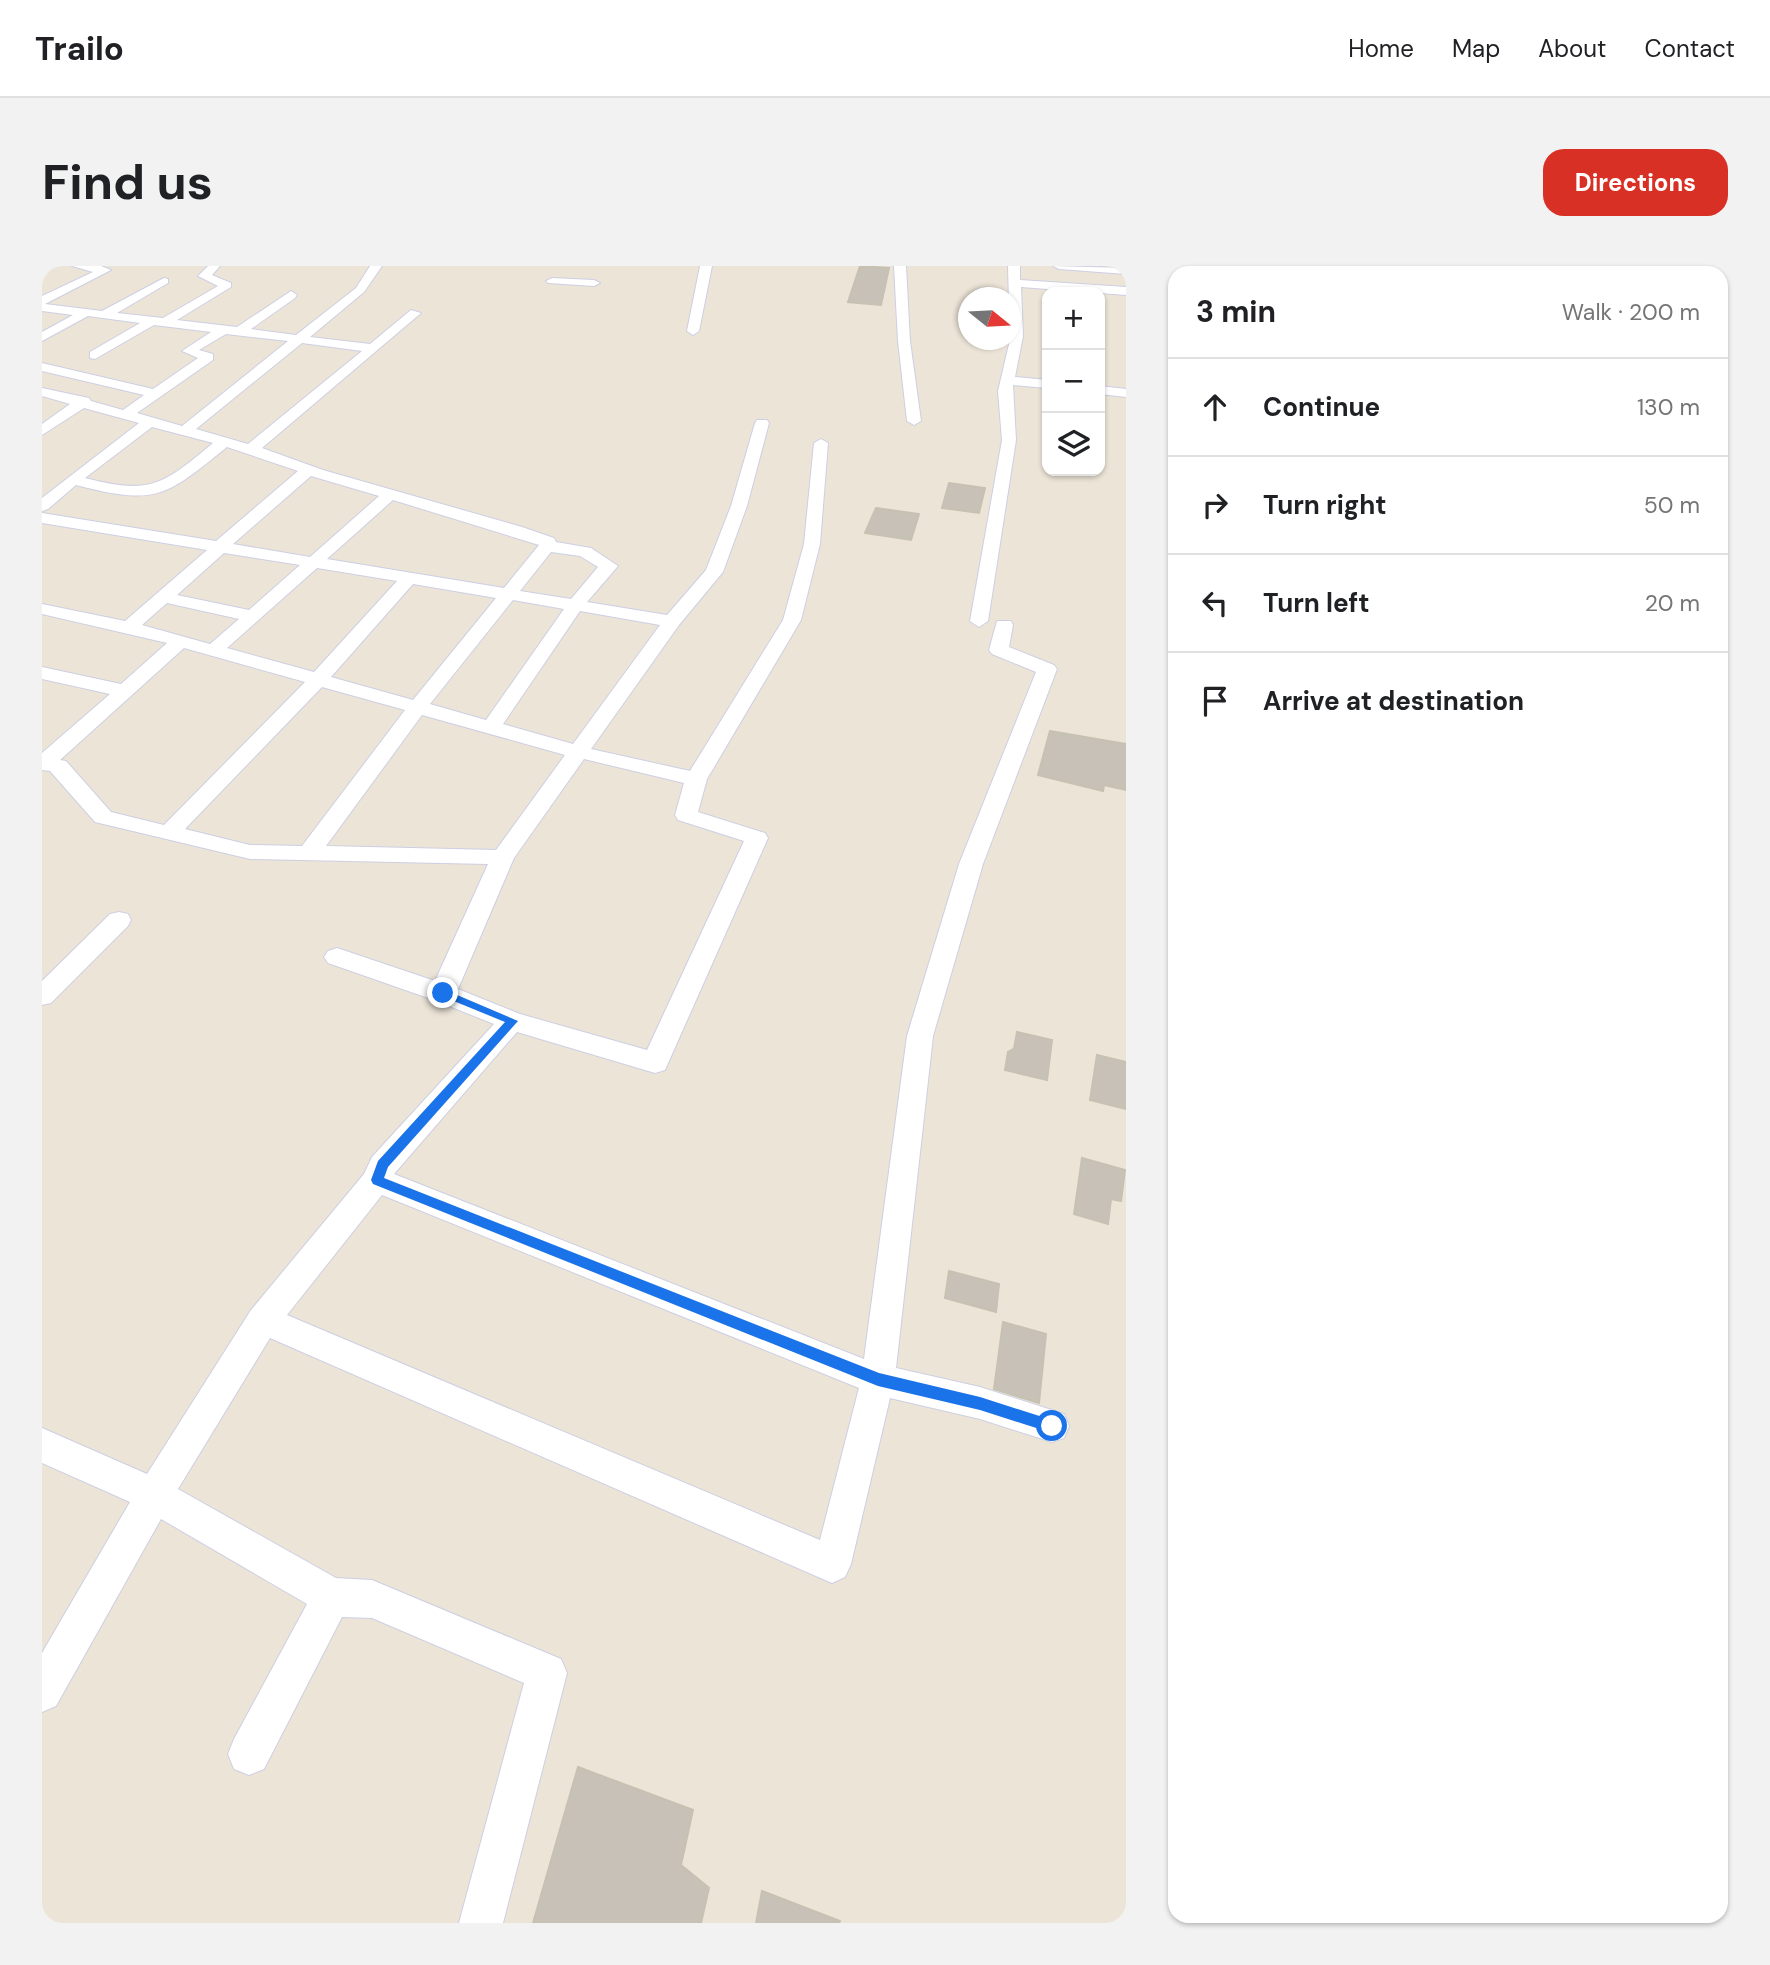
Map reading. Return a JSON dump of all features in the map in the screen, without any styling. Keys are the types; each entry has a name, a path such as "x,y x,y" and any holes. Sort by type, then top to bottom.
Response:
{"street":[{"path":"42,301 105,270 80,266"},
{"path":"195,266 213,267"},
{"path":"186,429 360,290 376,266"},
{"path":"546,293 560,266"},
{"path":"693,331 706,266"},
{"path":"900,266 904,341 914,421"},
{"path":"263,1320 832,1564 878,1380 920,1036 971,864 1047,669 999,650 992,623 1009,440 1005,391 1017,336 1014,266"},
{"path":"1059,266 1126,271"},
{"path":"95,355 227,285 204,276 213,267"},
{"path":"103,316 164,281"},
{"path":"552,281 594,283"},
{"path":"1014,283 1126,291"},
{"path":"237,332 291,295"},
{"path":"42,307 371,348"},
{"path":"42,337 85,313"},
{"path":"251,449 415,313"},
{"path":"128,413 208,357 188,351 222,331"},
{"path":"42,367 156,394"},
{"path":"1008,380 1042,383"},
{"path":"1105,391 1126,393"},
{"path":"42,392 186,429 310,468 318,473 548,542 547,547 510,595 418,706 309,853"},
{"path":"42,431 84,401"},
{"path":"42,506 152,420"},
{"path":"443,993 503,857 672,621 698,587 714,572 739,506 762,423"},
{"path":"52,477 128,490 156,489 171,482 225,441"},
{"path":"337,957 443,993 512,1021 655,1063 757,838 686,815 696,779 792,620 812,544 821,443"},
{"path":"129,627 310,468"},
{"path":"213,651 391,494"},
{"path":"42,518 672,621"},
{"path":"491,727 587,589 609,566 585,552 547,547"},
{"path":"169,833 318,680 409,578"},
{"path":"163,597 252,616"},
{"path":"42,609 129,627 579,751 696,779"},
{"path":"43,762 180,642"},
{"path":"42,673 125,691"},
{"path":"43,762 58,766 103,817 250,852 503,857"},
{"path":"42,996 119,920"},
{"path":"42,1692 154,1495 263,1320 377,1180 382,1165 512,1021"},
{"path":"377,1180 878,1380 980,1403 1052,1426"},
{"path":"42,1445 154,1495 332,1597 372,1599 547,1673 481,1923"},
{"path":"249,1754 332,1597"}],"building":[{"path":"860,266 889,268 881,305 848,302"},
{"path":"949,483 985,488 979,513 942,508"},
{"path":"876,508 919,514 911,540 865,533"},
{"path":"1050,731 1126,744 1126,790 1104,785 1103,791 1038,775"},
{"path":"1017,1032 1052,1040 1047,1080 1005,1070 1008,1052 1014,1049"},
{"path":"1097,1055 1126,1062 1126,1109 1090,1100"},
{"path":"1082,1158 1125,1170 1121,1201 1111,1199 1108,1224 1074,1214"},
{"path":"949,1271 999,1284 996,1312 945,1298"},
{"path":"1003,1322 1046,1334 1039,1403 994,1389"},
{"path":"578,1767 693,1810 681,1865 709,1888 701,1923 533,1923"},
{"path":"762,1891 840,1921 756,1923"}],"route":[{"path":"443,993 512,1021 382,1165 377,1180 878,1380 980,1403 1052,1426"}]}
